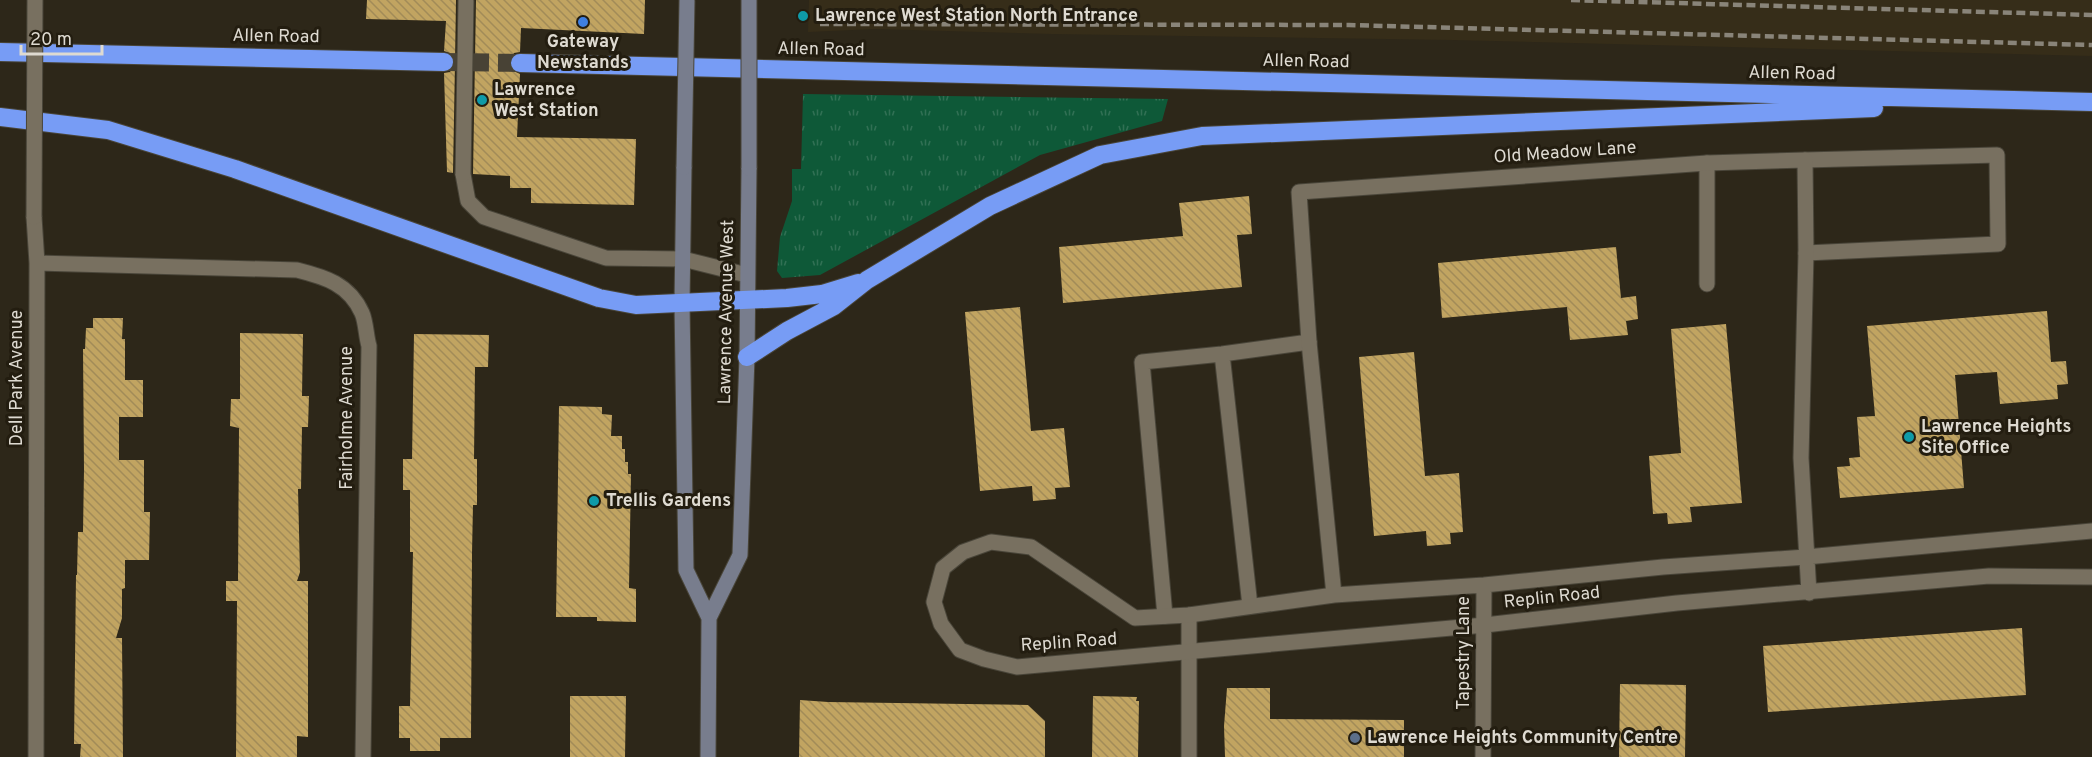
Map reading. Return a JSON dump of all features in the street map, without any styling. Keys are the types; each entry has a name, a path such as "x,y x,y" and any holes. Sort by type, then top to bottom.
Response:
{"highway":[{"name":"Allen Road","path":"0,52 444,62"},
{"name":"Allen Road","path":"520,63 2092,102"},
{"path":"747,357 787,331 834,306 867,280 990,206 1100,155 1202,136 2041,101"},
{"path":"0,117 108,130 235,169 599,298 636,305 787,298 822,294 867,280"}],"main road":[{"name":"Lawrence Avenue West","path":"687,0 682,303 687,570 709,618 708,757"},
{"name":"Lawrence Avenue West","path":"709,618 740,555 747,357 749,0"}],"street":[{"name":"Dell Park Avenue","path":"35,0 36,757"},
{"path":"466,0 463,174 468,201 484,217 606,258 683,259 747,275"},
{"name":"Old Meadow Lane","path":"1334,594 1309,342 1299,192 1707,163 1997,155 1998,244 1806,253"},
{"path":"1805,160 1806,253 1801,458 1809,593"},
{"path":"1707,163 1707,284"},
{"name":"Fairholme Avenue","path":"37,263 297,270 327,277 348,292 362,314 369,346 363,757"},
{"path":"1165,616 1142,362 1309,342"},
{"path":"1222,354 1250,606"},
{"name":"Replin Road","path":"2092,531 1806,557 1663,567 1484,585 1334,594 1189,615 1135,618 1031,547 991,542 963,552 943,568 934,602 941,624 960,650 1017,667 1485,625 1677,603 1989,576 2092,577"},
{"name":"Tapestry Lane","path":"1483,757 1484,585"},
{"path":"1189,615 1189,757"}],"shaded area":[{"path":"809,0 2092,0 2092,56 1452,40 875,29 808,32"}],"green space":[{"path":"803,94 1168,99 1162,121 1040,155 820,275 782,278 777,271 780,237 792,201 792,169 801,169"}],"building":[{"path":"367,0 456,0 455,62 450,53 444,51 446,21 366,19"},
{"path":"476,0 645,0 644,34 521,28 520,52 514,53 509,62 510,69 520,74 517,137 636,139 634,205 531,203 531,188 510,188 510,176 473,174"},
{"path":"455,63 453,173 447,172 444,73 450,72"},
{"path":"1249,196 1252,234 1237,235 1242,287 1063,303 1059,247 1183,236 1179,203"},
{"path":"1616,247 1621,298 1636,296 1638,319 1626,321 1628,335 1570,340 1567,307 1442,318 1438,263"},
{"path":"1020,307 1031,431 1064,428 1070,487 1055,488 1056,499 1033,501 1032,486 980,491 965,312"},
{"path":"2047,311 2051,362 2066,361 2068,384 2057,385 2058,399 2000,404 1997,372 1955,375 1964,488 1840,498 1837,467 1850,466 1849,458 1860,457 1857,417 1875,416 1867,326"},
{"path":"93,318 123,318 125,380 143,380 143,417 119,417 119,460 144,460 144,512 150,512 149,560 125,560 122,618 116,638 122,638 123,757 80,757 81,744 74,744 76,575 78,532 83,532 83,349 85,349 86,328 93,328"},
{"path":"1726,324 1742,503 1690,507 1692,522 1668,524 1667,513 1653,514 1649,456 1681,453 1671,329"},
{"path":"240,333 303,334 302,396 309,396 308,427 302,427 301,489 298,489 300,572 297,581 308,581 308,737 297,736 297,757 236,757 237,601 226,601 226,581 238,581 239,428 230,426 231,399 240,399"},
{"path":"414,334 489,335 488,367 475,367 474,459 477,459 477,505 473,505 471,738 440,738 440,751 410,751 410,738 399,738 399,706 410,706 413,552 410,552 410,490 403,490 403,459 412,459"},
{"path":"1414,352 1425,476 1459,473 1463,532 1450,533 1451,544 1427,546 1426,531 1374,536 1359,357"},
{"name":"Trellis Gardens","path":"559,406 602,407 602,414 612,415 611,436 622,436 625,462 628,462 628,474 631,474 629,588 636,589 636,622 597,621 597,617 556,617"},
{"path":"2022,628 2026,695 1768,712 1763,646"},
{"path":"1620,684 1686,685 1685,757 1619,757"},
{"path":"1227,688 1270,688 1270,719 1404,720 1404,757 1225,757 1224,726"},
{"path":"570,696 626,696 625,757 570,757"},
{"path":"1093,696 1137,697 1136,701 1139,701 1138,757 1092,757"},
{"path":"800,700 1028,705 1045,721 1045,757 799,757"}],"tunnel":[{"path":"444,62 520,63"}],"railway":[{"path":"1571,0 2092,15"},
{"path":"820,24 1349,25 2092,45"}],"place":[{"name":"Lawrence West Station North Entrance","path":"803,16"},
{"name":"Gateway Newstands","path":"583,22"},
{"name":"Lawrence West Station","path":"482,100"},
{"name":"Lawrence Heights Site Office","path":"1909,437"},
{"name":"Trellis Gardens","path":"594,501"},
{"name":"Lawrence Heights Community Centre","path":"1355,738"}]}
